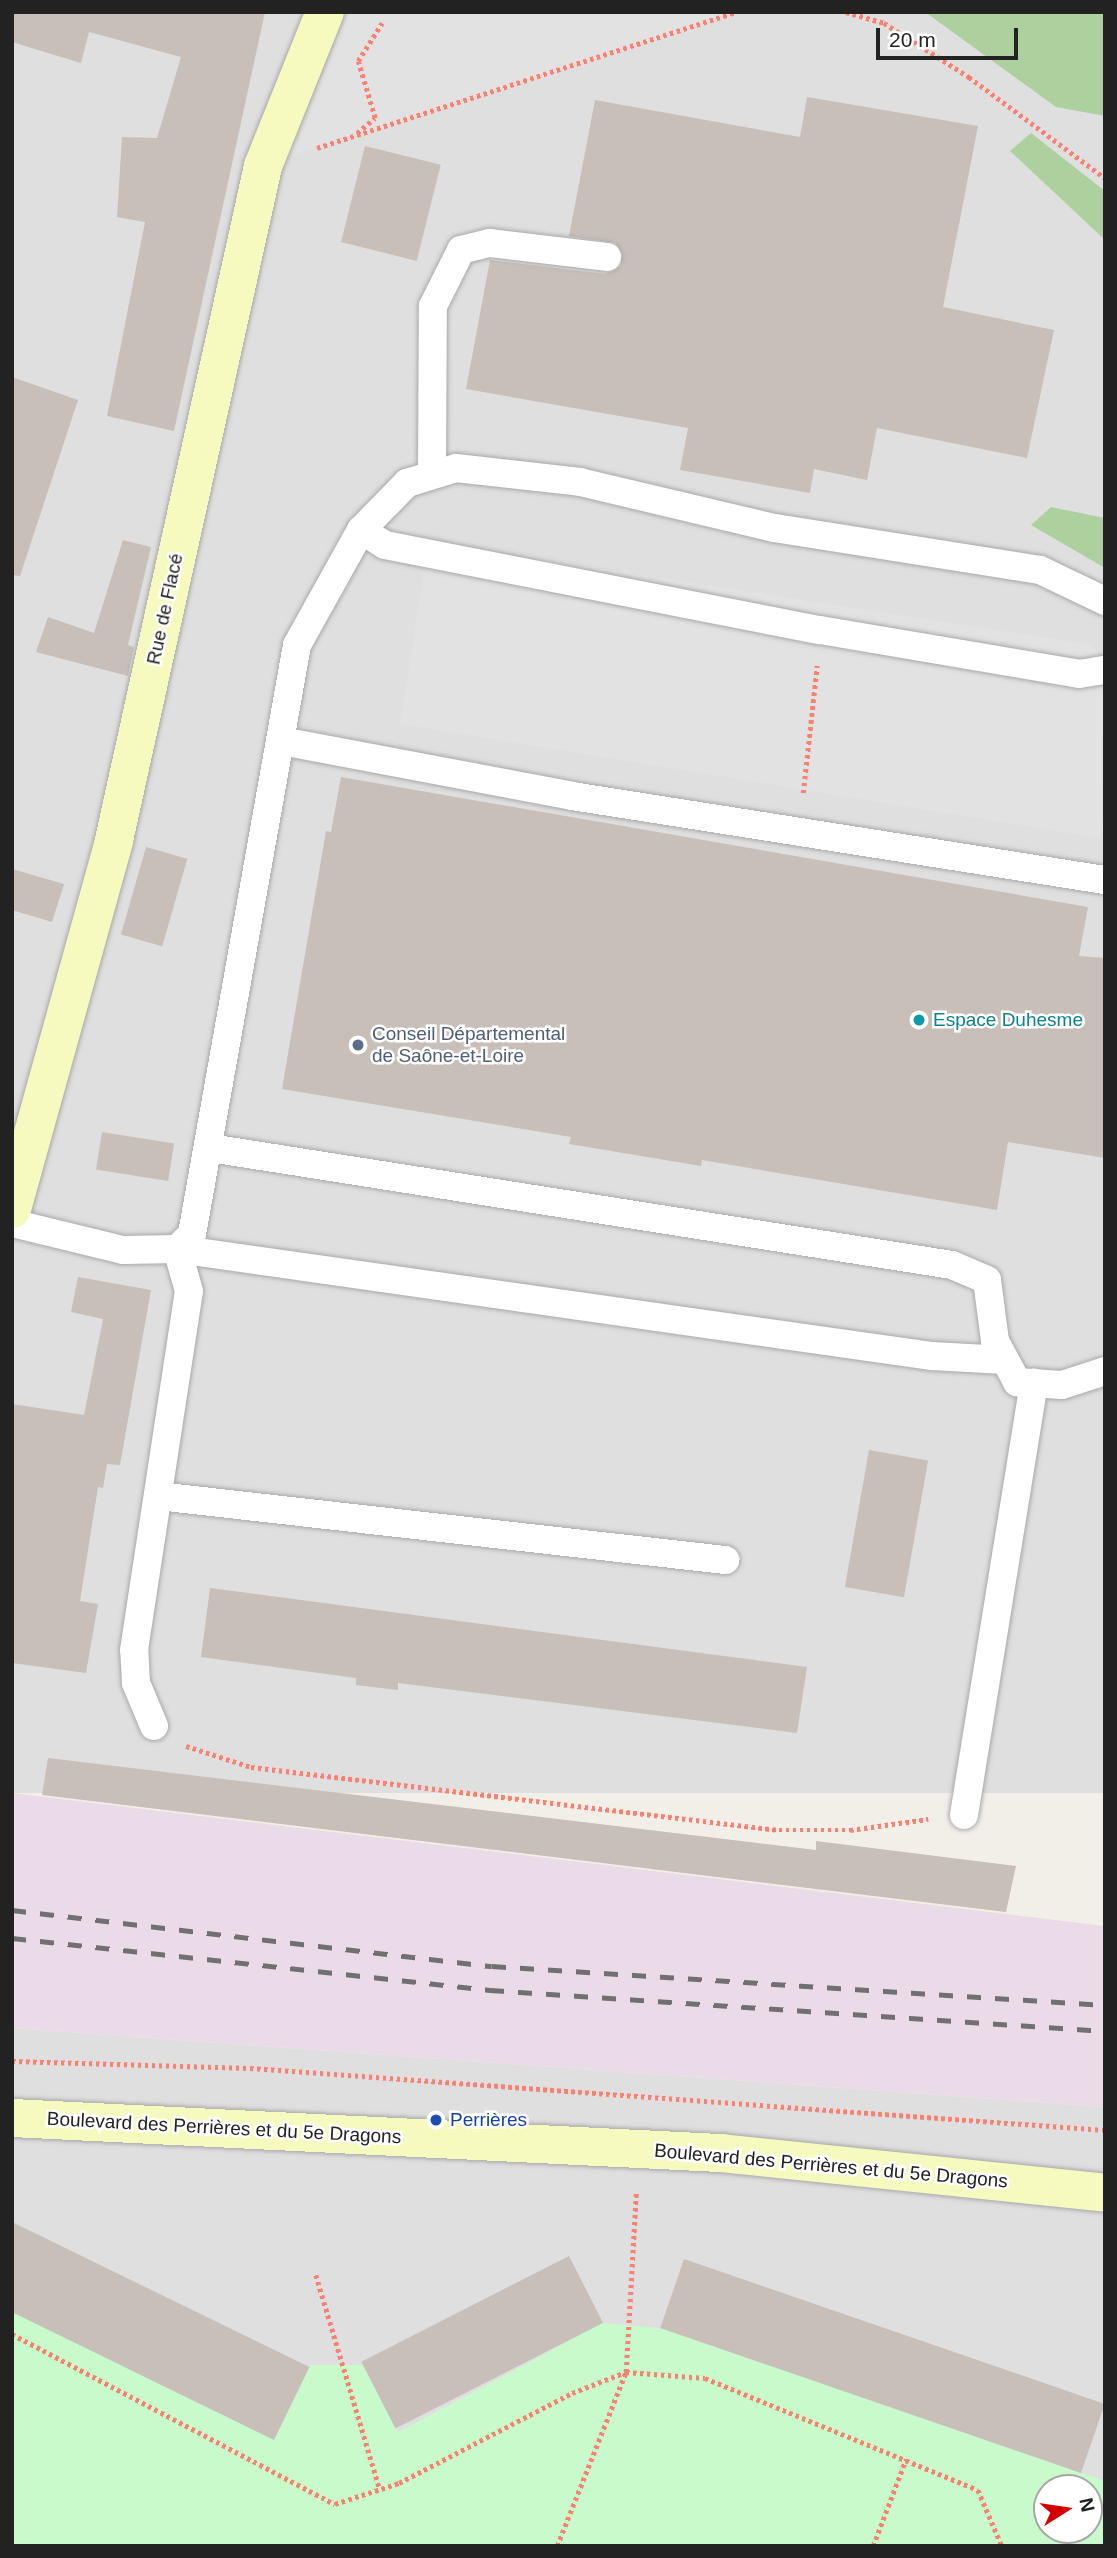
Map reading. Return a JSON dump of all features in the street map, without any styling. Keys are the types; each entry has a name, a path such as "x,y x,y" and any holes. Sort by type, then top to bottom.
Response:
{"main road":[{"name":"Rue de Flacé","path":"12,1209 114,840 263,166 326,12"},
{"name":"Boulevard des Perrières et du 5e Dragons","path":"12,2118 638,2148 1105,2193"}],"lane":[{"path":"432,470 433,306 461,250 490,243 607,257"},
{"path":"177,1249 199,1218 297,645 361,530 407,484 432,470 498,470 580,482 775,528 1040,570 1105,601"},
{"path":"361,530 385,545 820,630 1079,674 1105,670"},
{"path":"282,741 799,832 1105,880"},
{"path":"210,1148 952,1265 987,1280 995,1341 1017,1382 1062,1385 1105,1371"},
{"path":"12,1223 123,1250 177,1249 932,1356 1005,1360"},
{"path":"154,1726 136,1683 134,1650 189,1291 177,1249"},
{"path":"964,1815 1034,1383"},
{"path":"158,1496 725,1560"}],"path":[{"path":"263,166 735,12"},
{"path":"846,12 884,23 969,77 1105,178"},
{"path":"354,136 374,118 358,61 382,23"},
{"path":"799,832 820,630"},
{"path":"154,1726 198,1754 251,1767 779,1830 850,1830 964,1815"},
{"path":"12,2061 250,2068 1105,2130"},
{"path":"557,2546 626,2372 638,2148"},
{"path":"316,2275 380,2490"},
{"path":"12,2334 335,2504 380,2490 626,2372 705,2378 978,2490 1002,2546"},
{"path":"873,2546 906,2459"}],"shaded area":[{"path":"12,12 1105,12 1105,1793 12,1793"},
{"path":"356,12 735,12 273,162 322,29"},
{"path":"429,542 1093,645 1105,666 1100,838 400,724"},
{"path":"12,1793 1105,1926 1105,2107 12,2028"},
{"path":"12,2028 1105,2107 1105,2546 12,2546"}],"green space":[{"path":"925,12 1105,12 1105,116 1056,107"},
{"path":"1031,133 1105,191 1105,240 1010,151"},
{"path":"1051,507 1105,518 1105,568 1031,525"},
{"path":"12,2303 278,2431 310,2365 363,2365 398,2432 603,2323 660,2328 1085,2474 1033,2474 1033,2544 1103,2544 1103,2480 1105,2481 1105,2546 12,2546"}],"building":[{"path":"12,12 265,12 174,431 107,416 145,222 117,217 122,137 157,138 181,57 89,32 81,63 12,42"},
{"path":"807,97 978,126 943,307 1054,330 1027,458 877,428 867,480 814,469 810,493 680,470 688,428 466,389 490,260 605,274 621,266 616,243 569,236 595,100 800,137"},
{"path":"365,146 441,165 417,261 341,242"},
{"path":"12,377 78,400 20,576 12,575"},
{"path":"123,540 151,547 128,645 134,647 128,676 36,652 48,617 94,633"},
{"name":"Espace Duhesme","path":"341,777 1088,907 1079,956 1105,958 1105,1158 1008,1142 997,1210 702,1160 701,1166 569,1144 571,1137 282,1089 326,831 331,832"},
{"path":"146,847 187,859 162,946 121,934"},
{"path":"12,869 64,884 52,922 12,910"},
{"path":"102,1132 174,1143 168,1181 96,1170"},
{"path":"78,1277 151,1290 120,1465 107,1464 103,1488 98,1487 80,1601 98,1604 86,1673 12,1663 12,1404 84,1415 103,1319 71,1312"},
{"path":"869,1450 928,1460 904,1597 845,1587"},
{"path":"210,1588 807,1667 797,1733 398,1683 398,1690 356,1685 356,1678 201,1657"},
{"path":"48,1758 816,1850 816,1841 1016,1866 1006,1912 42,1795"},
{"path":"12,2222 310,2367 274,2440 12,2312"},
{"path":"569,2256 603,2323 395,2429 361,2362"},
{"path":"684,2259 1105,2404 1081,2473 660,2328"}],"railway":[{"path":"12,1910 492,1966 1105,2005"},
{"path":"12,1938 490,1990 1105,2031"}],"place":[{"name":"Espace Duhesme","path":"919,1020"},
{"name":"Conseil Départemental de Saône-et-Loire","path":"358,1045"},
{"name":"Perrières","path":"436,2120"}]}
